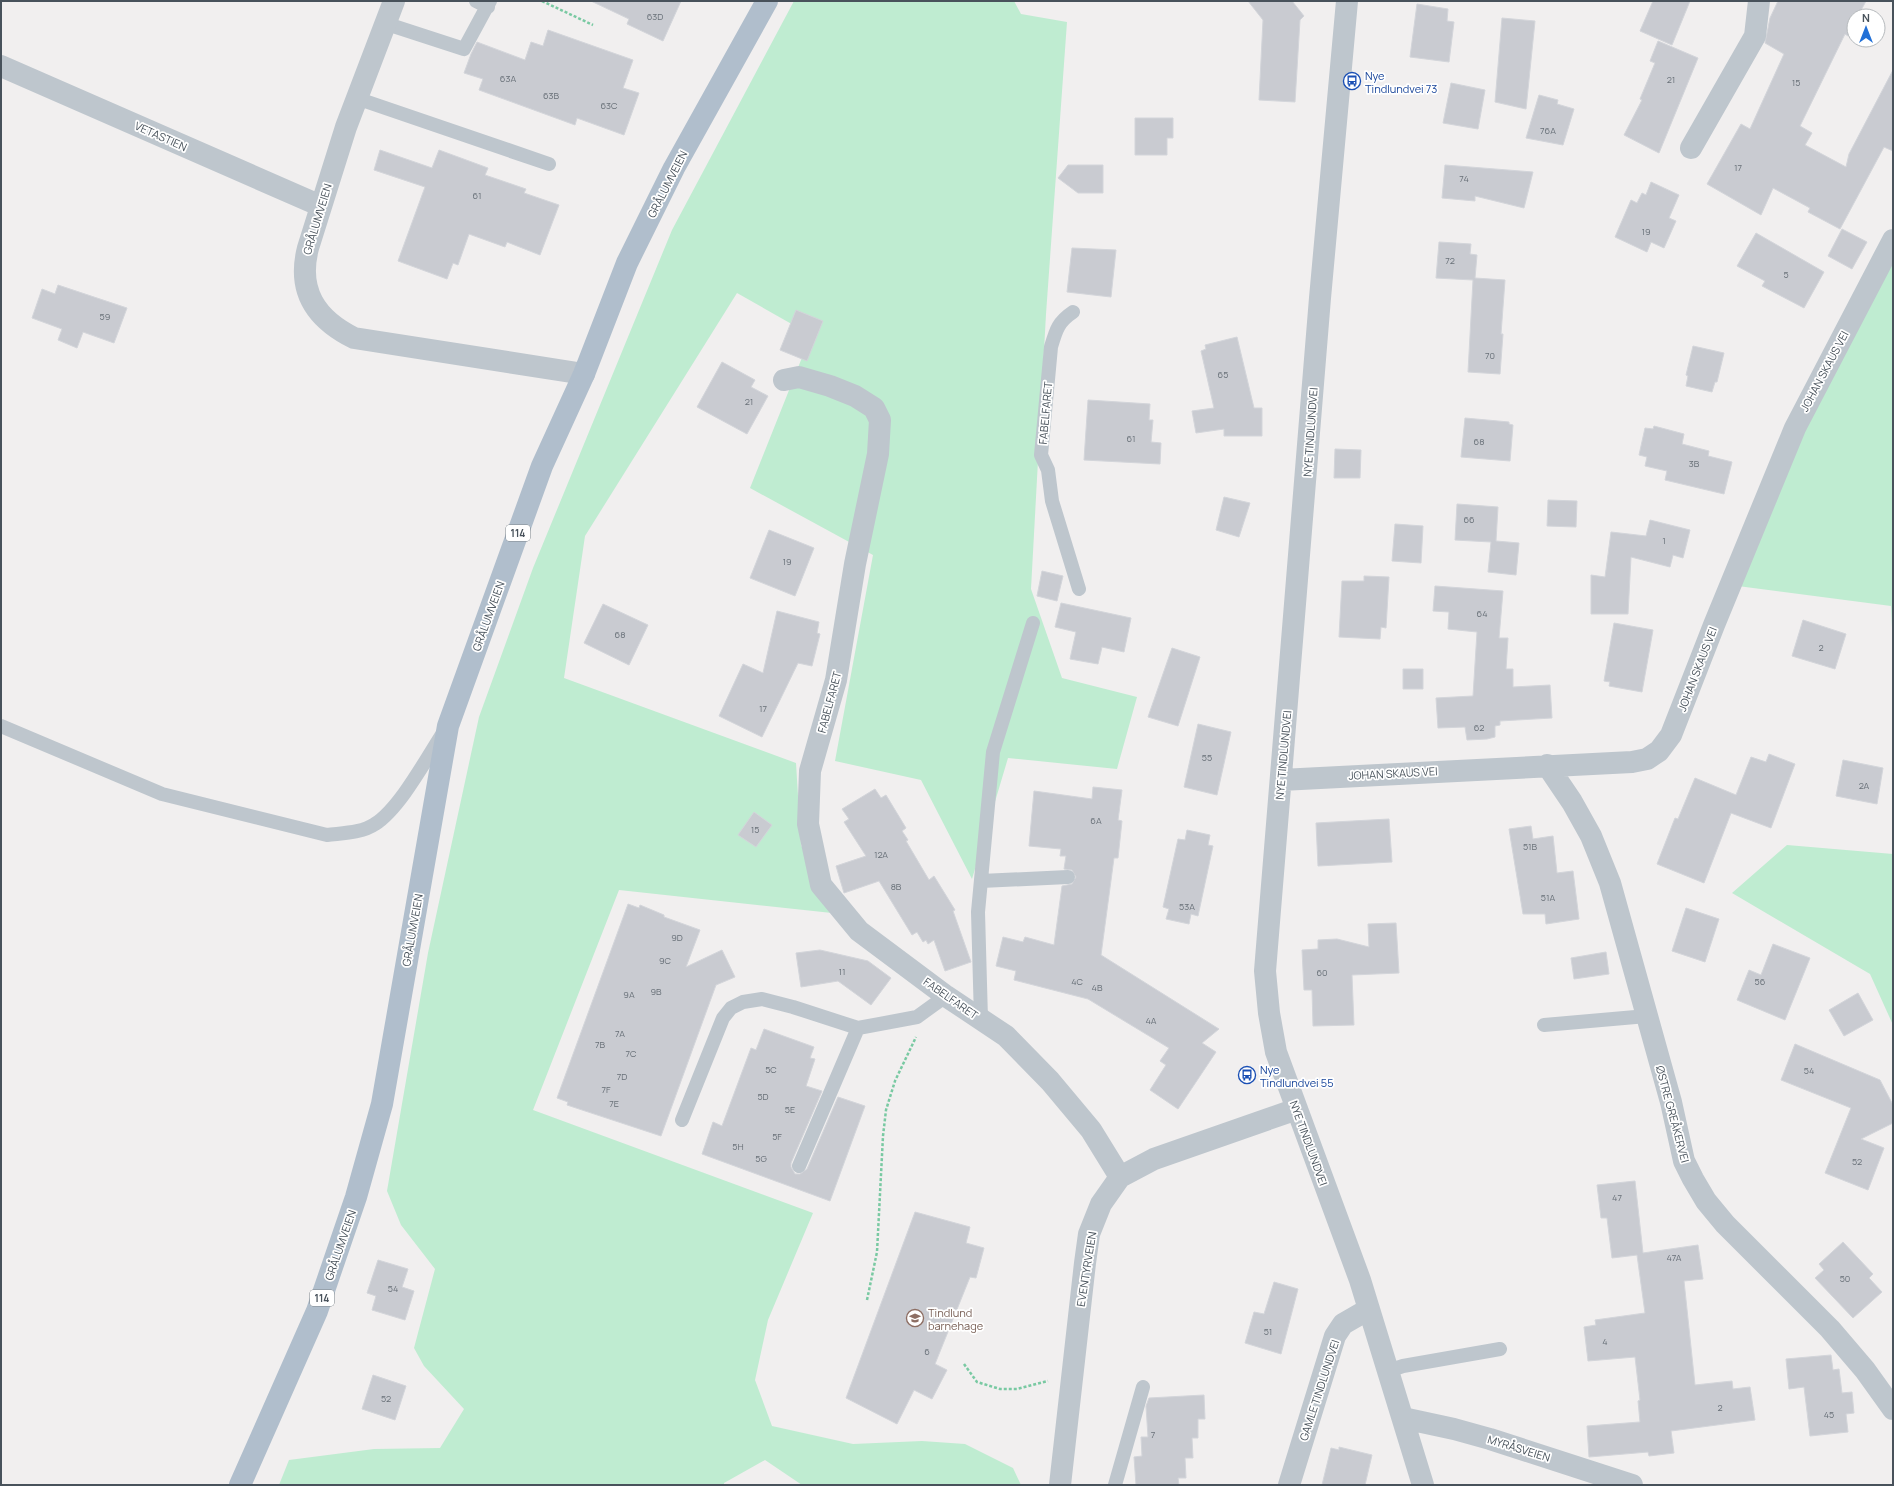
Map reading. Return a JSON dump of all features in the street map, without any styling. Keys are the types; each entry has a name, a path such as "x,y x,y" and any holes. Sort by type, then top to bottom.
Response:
{"main road":[{"name":"GRÅLUMVEIEN","path":"240,1485 317,1311 356,1197 382,1104 448,726 542,466 584,374 627,263 674,168 767,1"}],"street":[{"name":"NYE TINDLUNDVEI","path":"1347,1 1320,298 1265,971 1269,1013 1276,1052 1360,1280 1424,1485"},
{"path":"1691,148 1755,36 1759,1"},
{"name":"GRÅLUMVEIEN","path":"387,10 356,98 304,262 311,302 323,317 336,329 354,338 584,374"},
{"name":"VETASTIEN","path":"1,66 321,206"},
{"name":"JOHAN SKAUS VEI","path":"1281,780 1547,765 1632,762 1647,759 1659,751 1671,735 1714,625 1795,428 1893,240"},
{"name":"FABELFARET","path":"784,380 798,377 830,386 855,396 874,408 880,420 878,454 854,564 836,680 810,771 808,824 821,885 859,931 946,996 1006,1036 1050,1081 1091,1130 1120,1177"},
{"name":"ØSTRE GREÅKERVEI","path":"1547,765 1572,802 1591,836 1610,883 1671,1102 1684,1161 1692,1179 1725,1224 1830,1329 1865,1370 1893,1409"},
{"name":"EVENTYRVEIEN","path":"1060,1485 1089,1234 1100,1204 1120,1177 1154,1159 1297,1109"},
{"name":"GAMLE TINDLUNDVEI","path":"1289,1485 1335,1336 1343,1324 1369,1309"},
{"name":"MYRÅSVEIEN","path":"1403,1418 1454,1429 1490,1439 1632,1485"}],"lane":[{"path":"387,10 464,49 485,3"},
{"path":"356,98 549,164"},
{"name":"FABELFARET","path":"1073,312 1062,320 1056,330 1051,346 1041,455 1048,470 1052,501 1079,589"},
{"name":"FABELFARET","path":"981,1019 978,912 993,752 1033,623"},
{"path":"1,726 162,794 327,835 354,832 374,825 395,806 448,726"},
{"path":"981,881 1068,877"},
{"path":"682,1120 723,1018 731,1008 742,1002 762,999 858,1028 917,1017 946,996"},
{"path":"1544,1025 1647,1016"},
{"path":"799,1166 858,1028"},
{"path":"1388,1371 1403,1366 1500,1349"},
{"path":"1115,1485 1143,1387"}],"path":[{"path":"542,1 593,25"},
{"path":"867,1300 877,1252 883,1136 886,1110 895,1081 916,1038 917,1017"},
{"path":"964,1364 977,1382 1000,1389 1017,1389 1036,1386 1073,1372"}],"green space":[{"path":"794,1 1014,1 1021,14 1067,22 1046,314 1031,589 1062,678 1137,697 1117,769 1008,758 972,879 921,780 835,761 873,555 750,488 811,335 737,293 585,536 564,678 796,763 801,845 832,913 619,890 533,1110 813,1213 768,1320 755,1380 772,1426 853,1444 922,1441 965,1444 1013,1468 1021,1485 802,1485 765,1460 724,1483 724,1485 279,1485 289,1460 374,1449 440,1448 464,1409 424,1366 414,1348 435,1269 401,1225 387,1191 428,953 479,717 533,568 672,230"},
{"path":"1893,240 1893,650 1891,606 1730,585"},
{"path":"1787,845 1893,854 1893,1025 1870,974 1732,893"}],"building":[{"path":"591,1 681,1 663,41 627,24 629,19"},
{"path":"1248,1 1292,1 1304,16 1300,20 1295,102 1259,100 1263,20"},
{"path":"1653,1 1690,1 1672,45 1640,31"},
{"path":"1778,1 1866,1 1862,8 1846,8 1846,35 1845,34 1800,126 1812,133 1805,145 1846,167 1849,154 1893,70 1893,151 1884,147 1840,229 1808,212 1810,208 1773,188 1761,215 1707,184 1741,124 1750,129 1784,54 1765,43 1770,18"},
{"path":"1417,4 1448,9 1447,21 1454,22 1449,62 1410,57"},
{"path":"1502,18 1535,21 1526,109 1495,102"},
{"path":"548,30 633,60 623,88 639,93 624,135 577,118 575,125 479,90 483,79 464,73 477,42 525,60 531,42 543,46"},
{"path":"1658,41 1698,58 1659,153 1624,135 1642,100 1640,99 1655,63 1650,61"},
{"path":"1451,83 1485,90 1478,129 1443,123"},
{"path":"1539,95 1558,100 1557,104 1574,109 1563,145 1526,138"},
{"path":"1135,118 1173,118 1173,138 1167,138 1167,155 1135,155"},
{"path":"380,150 432,168 439,150 488,168 485,175 526,189 524,193 559,205 540,255 507,242 505,247 469,234 458,265 453,263 447,279 398,261 425,187 374,170"},
{"path":"1068,165 1103,165 1103,193 1078,193 1058,178"},
{"path":"1445,165 1533,172 1524,208 1475,196 1475,201 1442,198"},
{"path":"1651,182 1679,195 1669,218 1676,221 1664,248 1651,242 1647,252 1615,237 1631,200 1637,203 1642,193 1646,195"},
{"path":"1842,229 1867,242 1852,269 1828,256"},
{"path":"1756,233 1824,272 1804,308 1762,286 1765,281 1737,266"},
{"path":"1439,242 1471,244 1470,254 1477,255 1475,278 1505,280 1500,374 1468,372 1473,280 1436,278"},
{"path":"1072,248 1116,250 1111,297 1067,292"},
{"path":"58,285 127,308 114,343 83,332 77,348 58,340 62,329 32,318 42,289 55,294"},
{"path":"796,310 823,321 807,361 780,350"},
{"path":"1237,337 1254,408 1262,408 1262,436 1224,436 1224,429 1196,433 1192,411 1214,408 1201,351 1206,349 1205,345"},
{"path":"1693,346 1724,353 1717,382 1715,382 1712,392 1686,386 1688,376 1686,375"},
{"path":"722,362 755,380 751,387 768,396 747,434 697,407"},
{"path":"1088,400 1150,404 1149,420 1153,420 1151,442 1161,443 1160,464 1084,460"},
{"path":"1465,418 1509,422 1509,424 1513,425 1510,461 1461,457"},
{"path":"1654,426 1684,434 1682,444 1709,451 1708,456 1732,462 1724,494 1665,480 1667,471 1645,466 1647,457 1639,455 1645,428 1653,429"},
{"path":"1335,449 1361,450 1360,478 1334,478"},
{"path":"1224,497 1250,503 1239,537 1216,530"},
{"path":"1548,500 1577,501 1576,527 1547,526"},
{"path":"1457,504 1498,507 1496,541 1519,543 1516,575 1488,572 1491,542 1455,540"},
{"path":"1650,520 1690,530 1683,558 1673,555 1670,567 1631,557 1628,614 1591,614 1591,575 1605,577 1611,532 1646,536"},
{"path":"1395,524 1423,526 1421,563 1392,561"},
{"path":"769,530 814,548 795,596 750,578"},
{"path":"1042,571 1063,576 1057,601 1037,596"},
{"path":"1364,576 1389,577 1386,628 1381,627 1380,639 1339,637 1342,581 1364,581"},
{"path":"1435,586 1503,591 1499,638 1508,638 1506,669 1513,669 1513,687 1550,685 1552,718 1500,721 1500,725 1495,726 1495,737 1487,739 1467,740 1465,727 1438,728 1436,698 1473,696 1477,632 1448,629 1449,612 1433,611"},
{"path":"1061,603 1131,618 1124,652 1102,647 1098,664 1070,659 1076,632 1055,627"},
{"path":"603,604 648,625 629,665 584,643"},
{"path":"777,611 819,622 817,633 820,634 812,666 798,663 762,737 719,716 743,664 763,673"},
{"path":"1803,620 1846,634 1835,669 1792,656"},
{"path":"1614,623 1653,630 1642,692 1609,686 1610,682 1604,681"},
{"path":"1172,648 1200,657 1178,726 1148,717"},
{"path":"1403,669 1423,669 1423,689 1403,689"},
{"path":"1198,724 1231,732 1217,795 1184,787"},
{"path":"1769,754 1795,764 1771,828 1731,813 1704,883 1657,864 1675,818 1678,819 1695,778 1736,795 1751,757 1766,762"},
{"path":"1843,760 1883,768 1877,804 1836,796"},
{"path":"1093,787 1122,790 1118,820 1122,821 1118,858 1114,858 1101,955 1219,1029 1202,1043 1216,1052 1178,1109 1150,1090 1166,1065 1160,1061 1169,1048 1088,999 1014,980 1016,971 996,966 1003,937 1023,942 1025,937 1054,945 1062,886 1072,884 1076,877 1072,870 1064,869 1066,856 1060,856 1061,849 1029,846 1034,791 1092,799"},
{"path":"875,789 881,798 886,795 906,828 902,831 908,840 906,841 929,880 934,876 955,910 953,911 971,962 945,971 934,940 928,944 926,940 923,942 917,932 912,935 879,881 844,893 836,866 866,856 844,822 849,819 842,809"},
{"path":"754,812 772,825 756,847 738,835"},
{"path":"1389,819 1392,862 1318,866 1316,823"},
{"path":"1531,826 1533,839 1553,836 1557,873 1573,871 1579,919 1546,924 1545,914 1523,914 1509,829"},
{"path":"1187,830 1210,835 1208,845 1213,846 1198,916 1191,914 1189,924 1166,919 1169,909 1163,907 1178,839 1185,840"},
{"path":"628,904 639,908 640,905 664,915 664,917 700,930 686,967 722,950 735,977 716,985 661,1136 567,1105 568,1102 557,1098"},
{"path":"1686,908 1719,919 1705,962 1672,951"},
{"path":"1396,923 1399,973 1352,975 1354,1025 1313,1026 1312,990 1304,990 1302,950 1318,949 1318,940 1337,939 1369,947 1368,924"},
{"path":"1773,944 1810,958 1785,1020 1737,1000 1749,970 1761,975"},
{"path":"820,950 868,961 891,978 871,1005 838,981 801,987 796,953"},
{"path":"1606,952 1609,974 1574,979 1571,958"},
{"path":"1858,993 1873,1020 1844,1036 1829,1010"},
{"path":"764,1029 814,1047 810,1058 815,1059 806,1086 822,1091 791,1163 791,1167 795,1174 800,1174 807,1169 838,1097 865,1106 830,1201 702,1154 713,1122 722,1126 751,1048 756,1050"},
{"path":"1795,1044 1880,1080 1893,1105 1893,1123 1861,1139 1884,1148 1868,1190 1825,1173 1851,1108 1781,1080"},
{"path":"1635,1181 1643,1253 1698,1245 1703,1279 1684,1281 1695,1385 1732,1381 1733,1389 1750,1387 1755,1420 1671,1431 1674,1453 1649,1456 1648,1452 1589,1457 1587,1426 1640,1422 1638,1401 1640,1400 1635,1357 1588,1361 1584,1327 1596,1325 1595,1320 1645,1313 1637,1255 1612,1258 1607,1218 1601,1218 1597,1185"},
{"path":"915,1212 970,1227 966,1243 984,1248 976,1278 970,1277 935,1364 947,1370 932,1399 914,1390 897,1424 846,1398"},
{"path":"1843,1242 1873,1274 1869,1278 1882,1292 1853,1318 1815,1278 1824,1270 1819,1264"},
{"path":"378,1260 408,1269 402,1287 414,1291 405,1320 372,1310 376,1296 367,1293"},
{"path":"1274,1282 1298,1289 1281,1354 1245,1343 1254,1312 1264,1314"},
{"path":"1831,1355 1833,1370 1839,1369 1842,1393 1852,1392 1854,1413 1846,1414 1848,1432 1810,1436 1804,1387 1789,1389 1786,1359"},
{"path":"373,1375 406,1386 395,1420 362,1409"},
{"path":"1204,1395 1205,1419 1198,1419 1198,1438 1192,1438 1193,1458 1185,1458 1186,1478 1178,1478 1179,1485 1136,1485 1134,1457 1142,1456 1141,1437 1148,1437 1146,1406 1149,1398"},
{"path":"1339,1447 1372,1455 1365,1485 1322,1485 1331,1448 1339,1450"}],"place":[{"name":"Nye Tindlundvei 73","path":"1352,81"},
{"name":"Nye Tindlundvei 55","path":"1247,1075"},
{"name":"Tindlund barnehage","path":"915,1318"}]}
